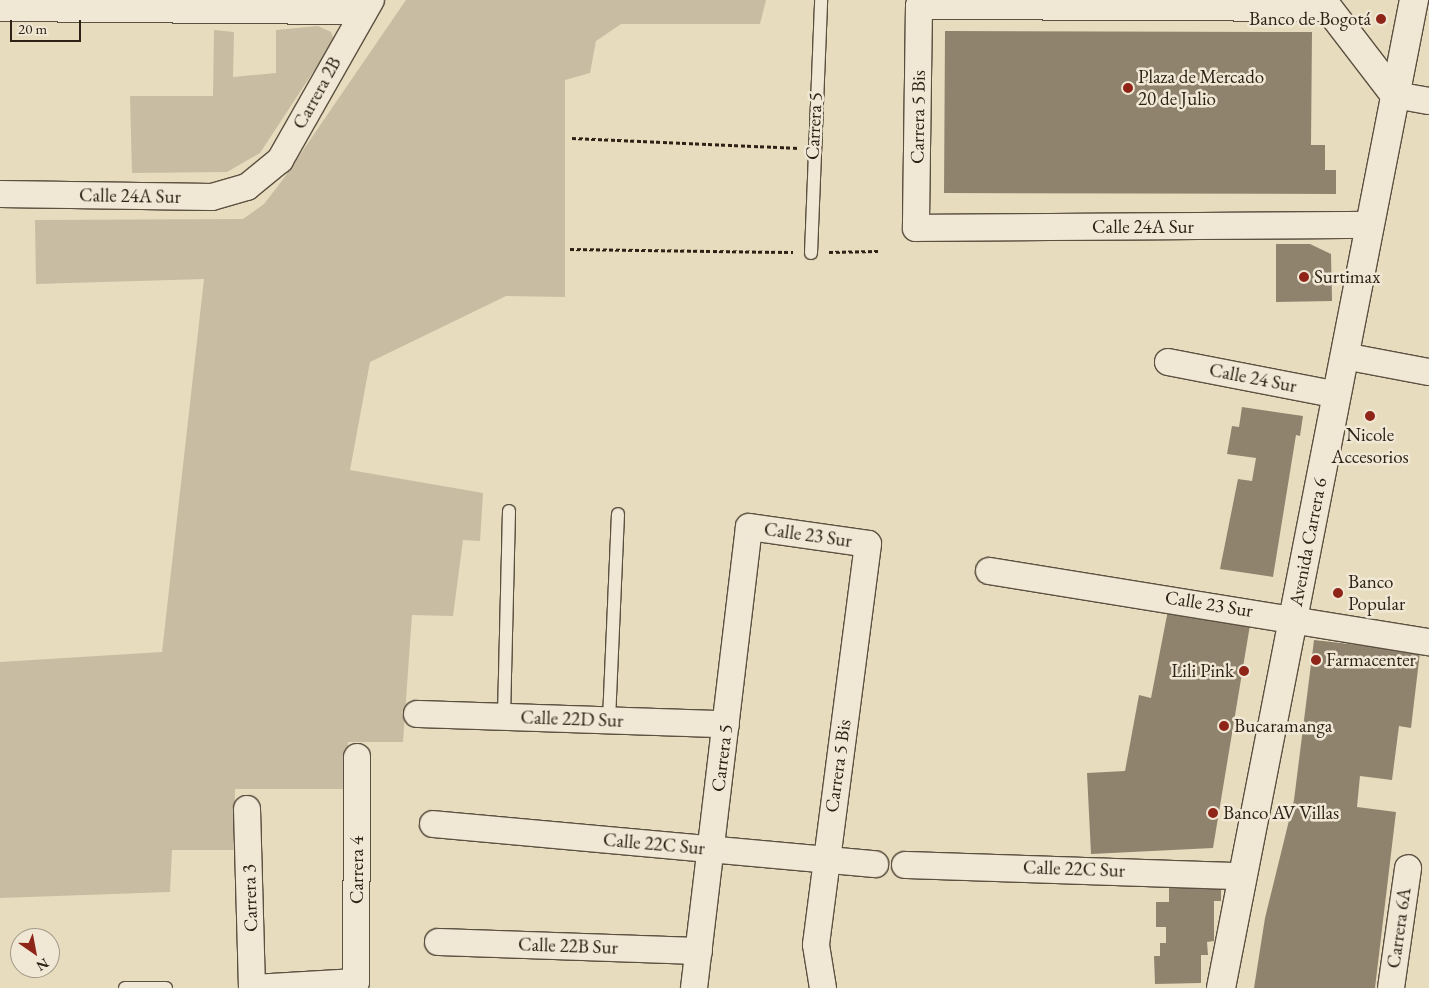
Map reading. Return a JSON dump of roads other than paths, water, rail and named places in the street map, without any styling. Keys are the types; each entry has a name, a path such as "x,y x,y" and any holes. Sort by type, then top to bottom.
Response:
{"main road":[{"name":"Avenida Carrera 6","path":"1221,988 1414,0"},
{"path":"1325,4 1395,95"}],"street":[{"name":"Carrera 5 Bis","path":"916,228 919,6 1325,4"},
{"path":"0,8 367,6"},
{"name":"Carrera 2B","path":"257,181 280,160 367,6"},
{"path":"1395,95 1429,101"},
{"name":"Calle 24A Sur","path":"0,194 212,197 236,192 257,181"},
{"name":"Calle 24A Sur","path":"916,228 1370,225"},
{"path":"1344,356 1429,372"},
{"name":"Calle 24 Sur","path":"1168,362 1337,395"},
{"name":"Calle 23 Sur","path":"748,527 868,544"},
{"name":"Carrera 5","path":"694,988 748,527"},
{"name":"Carrera 5 Bis","path":"823,988 816,945 825,860 868,544"},
{"name":"Calle 23 Sur","path":"989,571 1293,618 1429,642"},
{"name":"Calle 22D Sur","path":"417,714 726,724"},
{"name":"Carrera 4","path":"302,987 356,982 357,757"},
{"name":"Carrera 3","path":"247,809 253,988"},
{"name":"Calle 22C Sur","path":"433,824 875,864"},
{"name":"Calle 22C Sur","path":"905,865 1243,876"},
{"name":"Carrera 6A","path":"1391,988 1408,868"},
{"name":"Calle 22B Sur","path":"438,942 699,950"},
{"path":"253,988 302,987"}],"lane":[{"name":"Carrera 5","path":"811,253 812,148 821,0"},
{"path":"504,716 509,511"},
{"path":"609,720 618,514"},
{"path":"125,988 166,988"}],"place":[{"name":"Banco de Bogotá","path":"1381,19"},
{"name":"Plaza de Mercado 20 de Julio","path":"1128,88"},
{"name":"Surtimax","path":"1304,277"},
{"name":"Nicole Accesorios","path":"1370,416"},
{"name":"Banco Popular","path":"1338,593"},
{"name":"Farmacenter","path":"1316,660"},
{"name":"Lili Pink","path":"1244,671"},
{"name":"Bucaramanga","path":"1224,726"},
{"name":"Banco AV Villas","path":"1213,813"}]}
